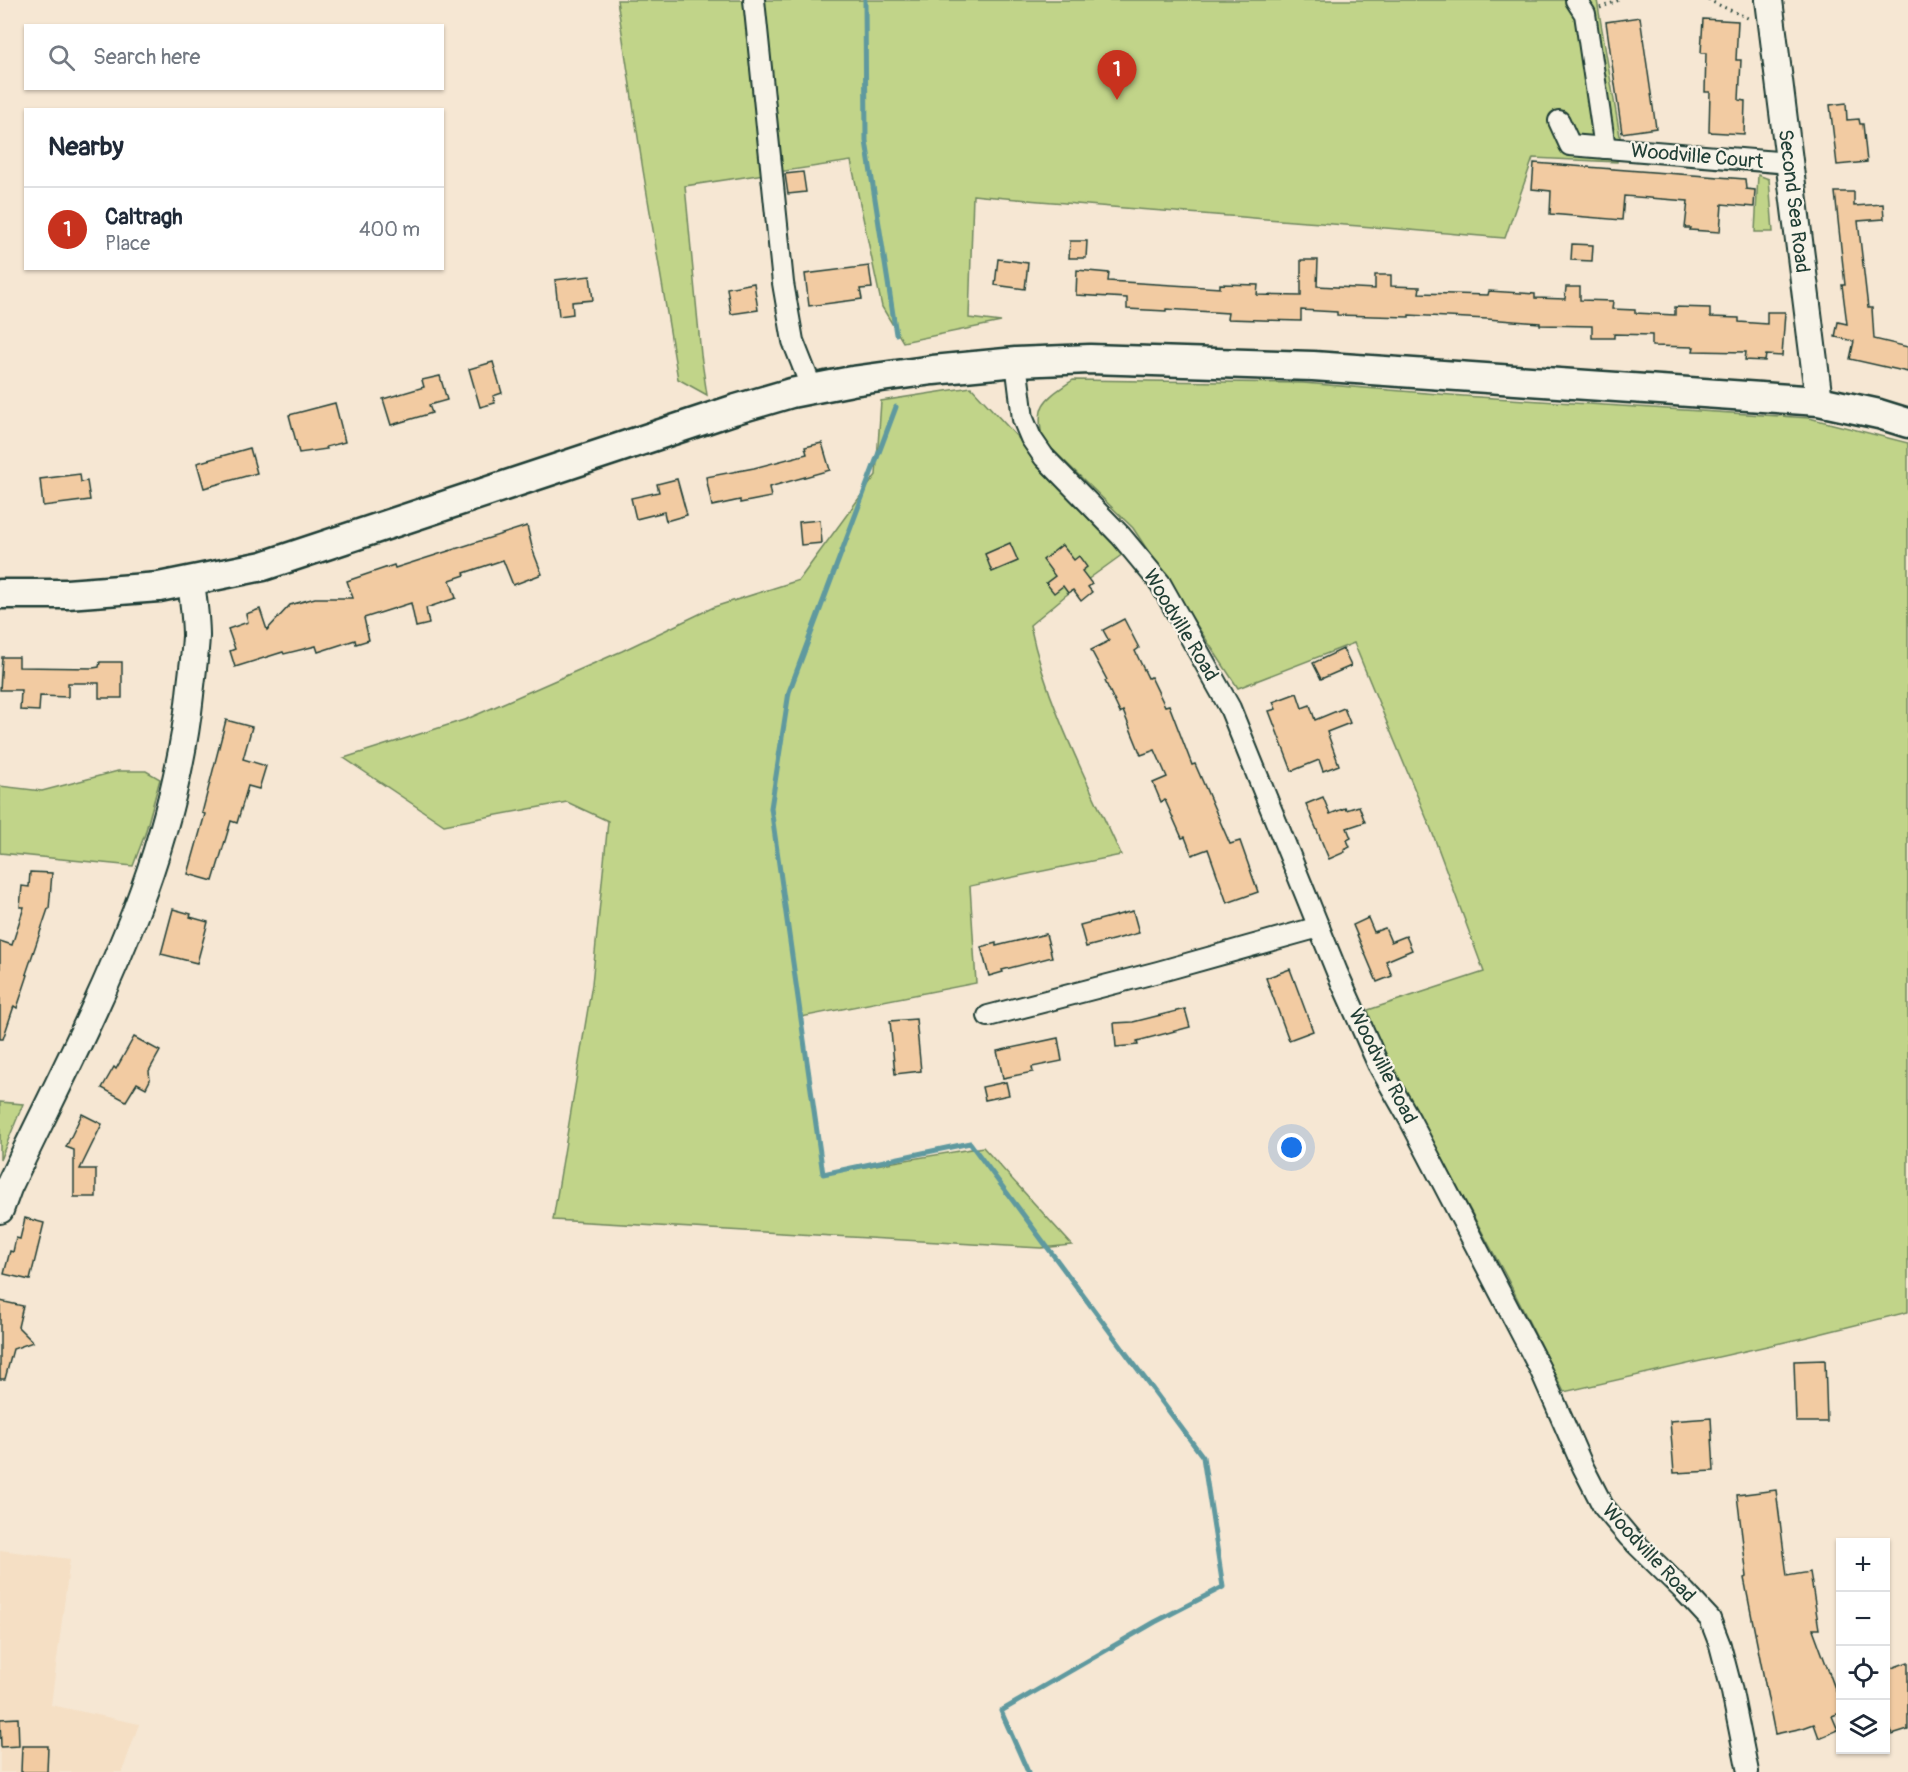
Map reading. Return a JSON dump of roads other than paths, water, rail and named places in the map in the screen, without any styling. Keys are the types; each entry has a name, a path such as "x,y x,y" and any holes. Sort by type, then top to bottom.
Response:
{"main road":[{"path":"0,594 110,591 159,587 263,566 733,410 852,381 1016,362 1090,358 1313,366 1819,401 1908,423"}],"street":[{"path":"754,0 783,283 794,341 812,389"},
{"name":"Woodville Court","path":"1576,0 1585,14 1605,148"},
{"name":"Second Sea Road","path":"1769,0 1819,401"},
{"name":"Woodville Court","path":"1559,121 1570,145 1789,163"},
{"name":"Woodville Road","path":"1016,362 1023,419 1031,438 1044,457 1121,536 1160,583 1230,708 1319,927 1378,1064 1540,1369 1583,1467 1604,1506 1629,1537 1710,1619 1720,1645 1731,1687 1748,1772"},
{"path":"0,1210 8,1188 104,991 134,918 167,820 188,718 196,636 191,582"},
{"path":"988,1016 1319,927"}],"waterway":[{"path":"865,0 866,141 896,334"},
{"path":"896,407 789,692 771,808 823,1174 970,1143 1203,1457 1223,1587 1155,1622 1001,1711 1028,1772"}],"place":[{"name":"Caltragh","path":"1117,100"}]}
